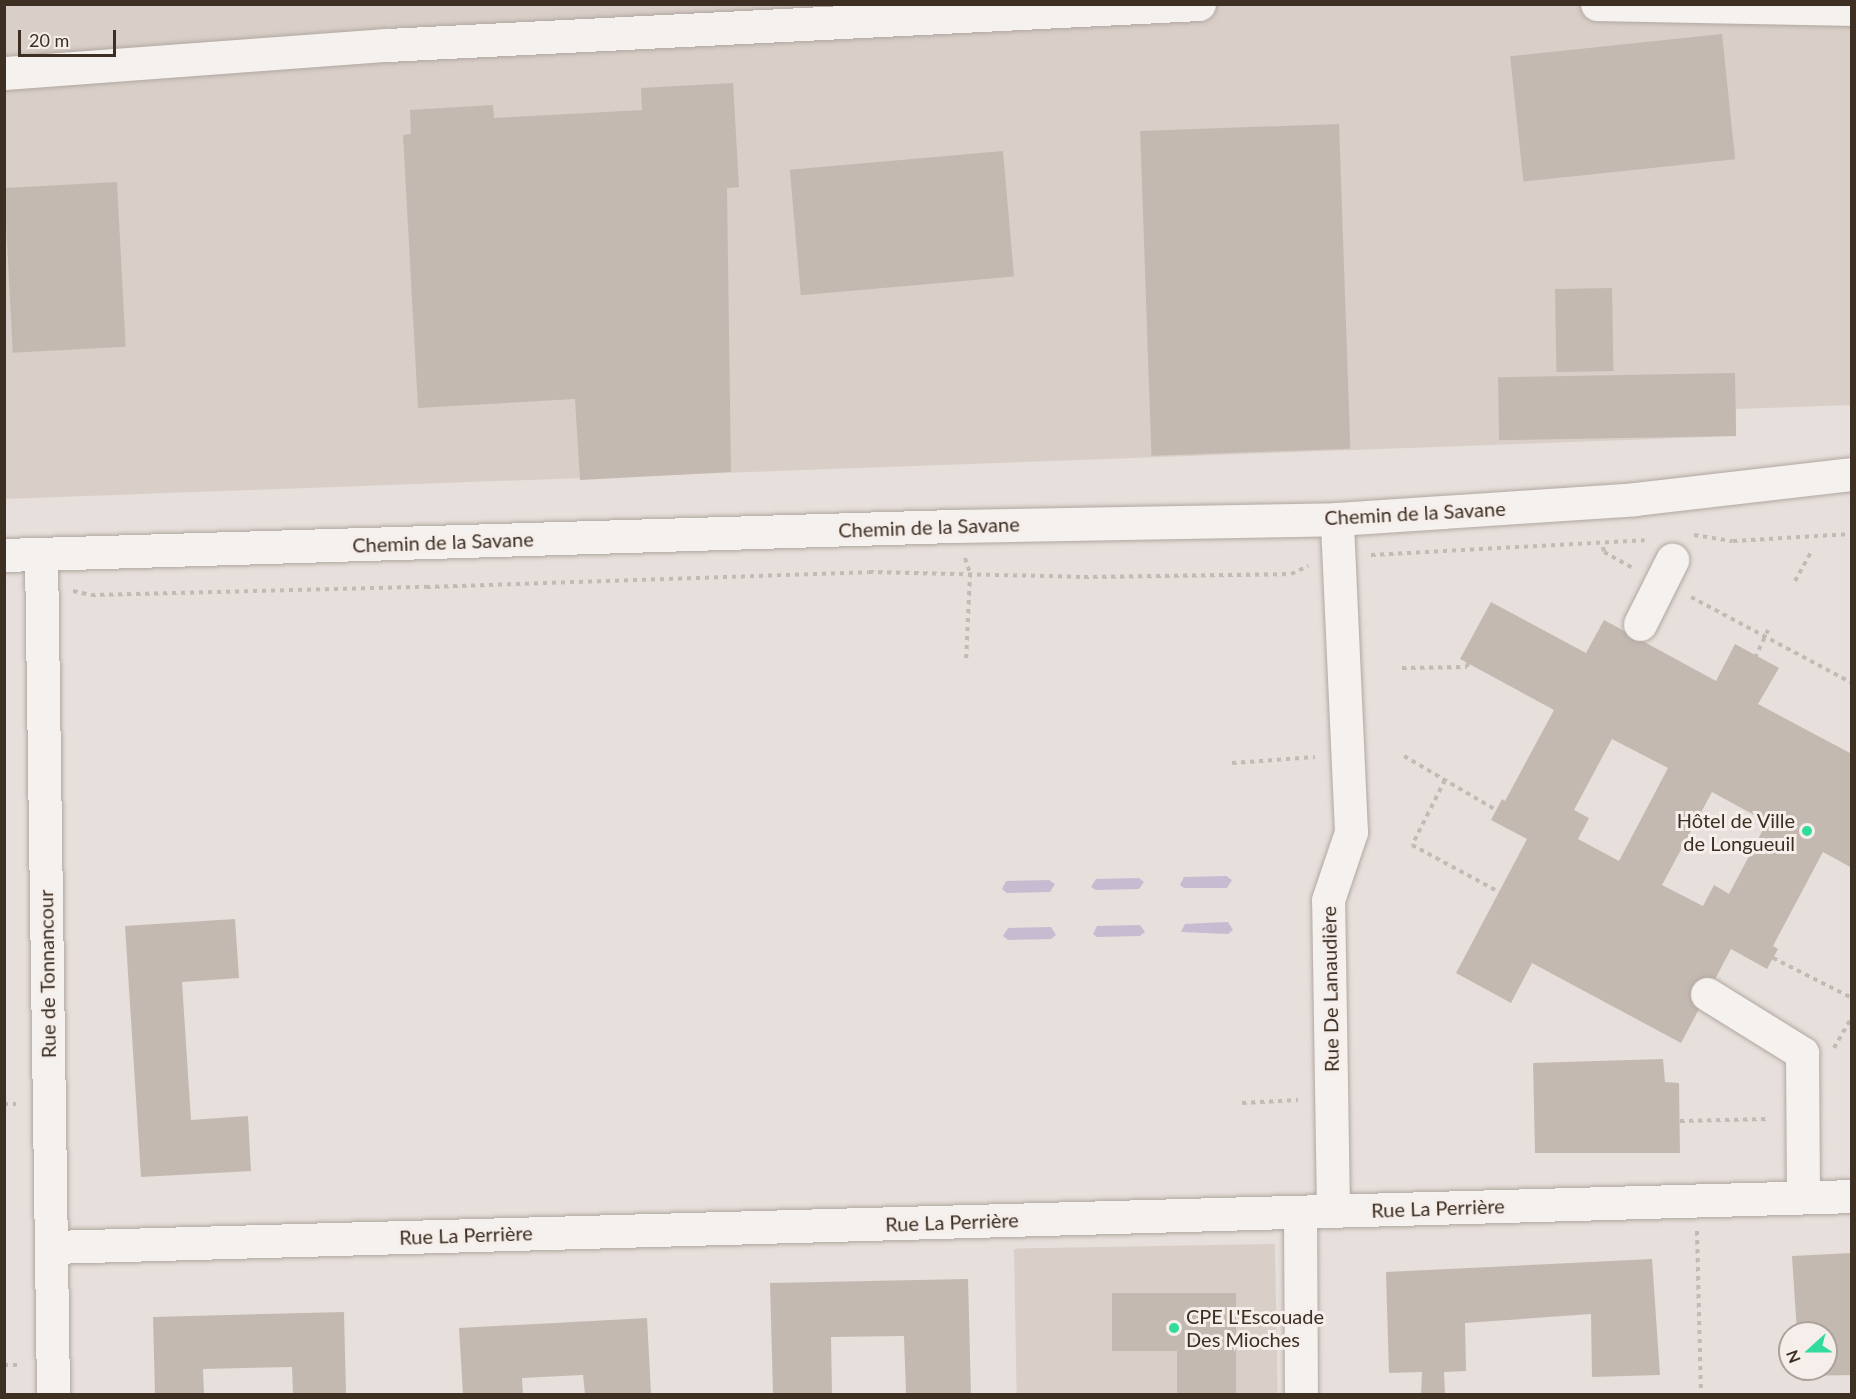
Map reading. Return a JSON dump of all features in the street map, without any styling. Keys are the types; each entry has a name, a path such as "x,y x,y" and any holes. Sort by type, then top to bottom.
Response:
{"street":[{"path":"4,73 410,44 1199,4"},
{"path":"1597,4 1851,9"},
{"name":"Chemin de la Savane","path":"4,555 954,526 1337,519 1635,499 1851,474"},
{"name":"Rue De Lanaudière","path":"1333,1211 1328,900 1351,832 1337,519"},
{"name":"Rue de Tonnancour","path":"41,554 53,1395"},
{"path":"1640,624 1674,559"},
{"path":"1707,994 1802,1053 1803,1197"},
{"name":"Rue La Perrière","path":"52,1247 1851,1196"},
{"path":"1300,1212 1301,1395"}],"path":[{"path":"954,526 970,573 966,661"},
{"path":"1603,547 1604,552 1674,559 1733,541 1851,534"},
{"path":"1385,553 1615,541"},
{"path":"1796,581 1812,550"},
{"path":"1674,559 1765,636 1851,683"},
{"path":"79,591 103,594 869,572 1084,577 1291,573 1298,568"},
{"path":"1755,658 1768,630"},
{"path":"1402,668 1467,667 1468,663"},
{"path":"1404,756 1496,810"},
{"path":"1232,763 1318,757"},
{"path":"1445,780 1412,845 1499,892"},
{"path":"1773,958 1851,998"},
{"path":"1242,1103 1299,1100"},
{"path":"1680,1121 1802,1118"},
{"path":"1696,1201 1701,1395"}],"shaded area":[{"path":"4,5 1851,5 1851,405 1736,409 1736,436 5,499"},
{"path":"1226,876 1232,880 1227,888 1184,888 1180,885 1184,877"},
{"path":"1139,878 1144,882 1139,889 1096,890 1091,887 1096,879"},
{"path":"1049,880 1055,884 1050,892 1007,893 1002,889 1006,881"},
{"path":"1228,922 1233,930 1228,934 1181,932 1185,924"},
{"path":"1140,925 1145,932 1140,936 1097,937 1093,934 1097,926"},
{"path":"1051,927 1056,935 1051,939 1008,940 1003,936 1008,928"},
{"path":"1275,1244 1278,1394 1017,1394 1014,1249"}],"building":[{"path":"1722,34 1735,159 1523,182 1510,56"},
{"path":"733,83 739,187 727,188 731,472 580,480 575,399 418,408 403,135 411,134 410,110 493,105 494,118 642,110 641,88"},
{"path":"1339,124 1350,449 1151,456 1140,131"},
{"path":"1003,151 1014,277 801,295 790,170"},
{"path":"117,182 126,347 13,353 4,188"},
{"path":"1612,288 1613,371 1556,372 1555,289"},
{"path":"1735,373 1736,436 1499,440 1498,377"},
{"name":"Hôtel de Ville de Longueuil","path":"1491,602 1586,653 1604,620 1716,681 1735,644 1779,668 1758,704 1852,754 1852,868 1823,852 1773,946 1778,949 1767,969 1731,949 1681,1043 1532,963 1511,1003 1456,973 1527,839 1491,820 1502,799 1505,801 1554,710 1460,659","holes":["1612,739 1668,768 1619,861 1578,839 1589,818 1574,810","1712,792 1767,822 1729,894 1714,885 1703,906 1662,885"]},
{"path":"235,919 239,978 182,982 191,1120 248,1116 251,1171 141,1177 125,926"},
{"path":"1663,1059 1665,1082 1679,1083 1680,1153 1535,1153 1533,1063"},
{"path":"1852,1253 1852,1375 1838,1375 1838,1321 1796,1321 1792,1256"},
{"path":"1652,1259 1660,1375 1592,1377 1591,1314 1465,1323 1466,1371 1444,1372 1445,1394 1421,1394 1422,1372 1389,1373 1386,1272"},
{"path":"968,1279 971,1394 906,1394 904,1336 831,1337 832,1394 773,1394 770,1283"},
{"name":"CPE L'Escouade Des Mioches","path":"1112,1293 1236,1293 1236,1394 1177,1394 1177,1351 1112,1351"},
{"path":"344,1312 346,1394 293,1394 292,1367 203,1369 204,1394 155,1394 153,1317"},
{"path":"647,1318 651,1394 585,1394 583,1375 522,1378 523,1394 463,1394 459,1328"}],"place":[{"name":"Hôtel de Ville de Longueuil","path":"1807,831"},
{"name":"CPE L'Escouade Des Mioches","path":"1174,1328"}]}
